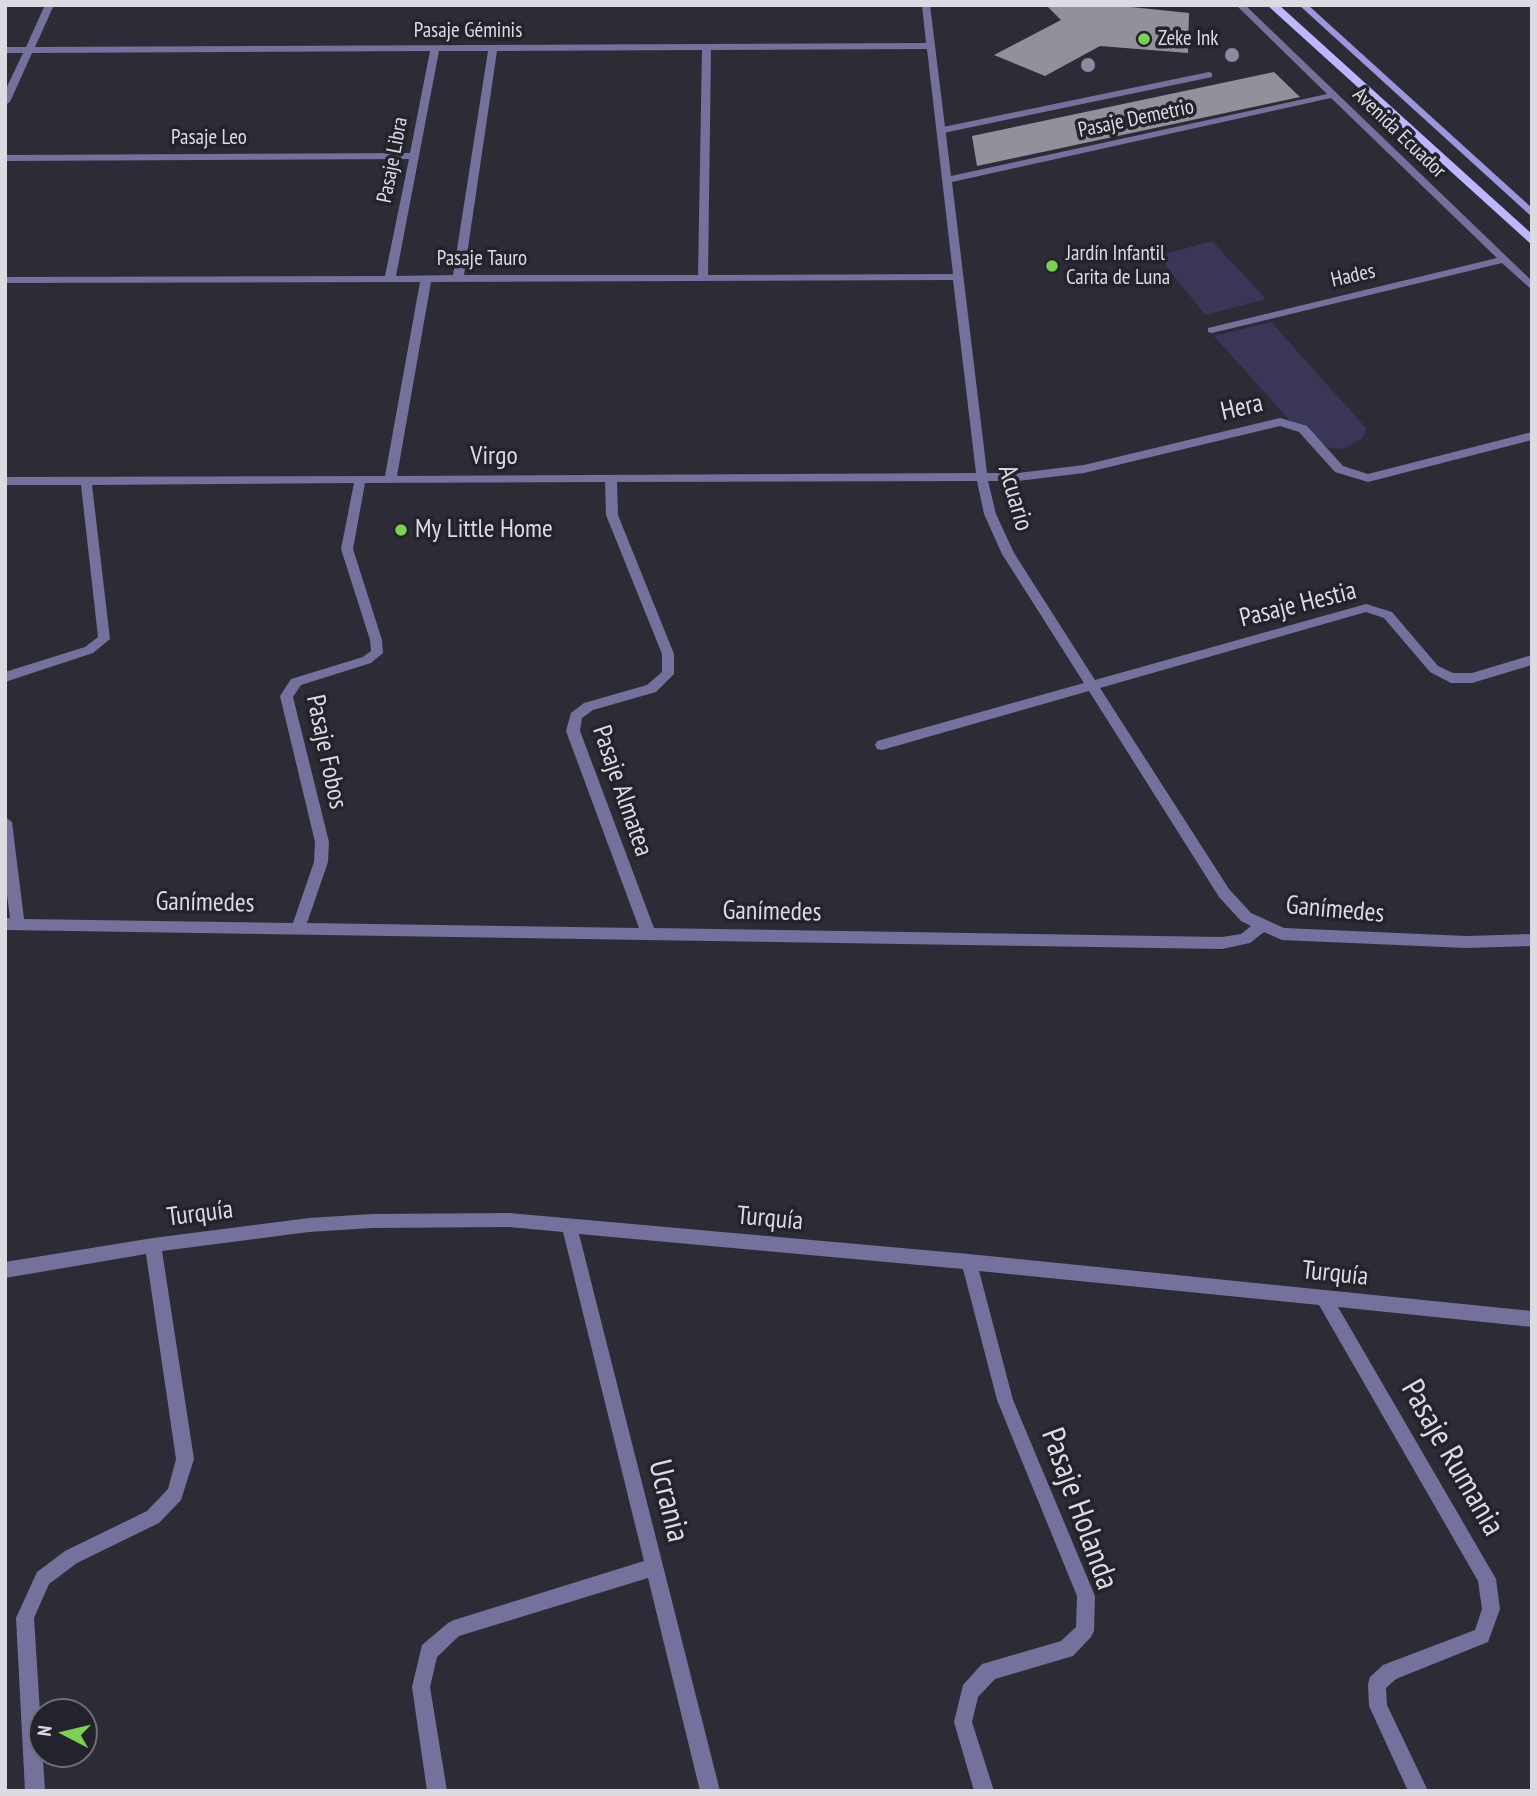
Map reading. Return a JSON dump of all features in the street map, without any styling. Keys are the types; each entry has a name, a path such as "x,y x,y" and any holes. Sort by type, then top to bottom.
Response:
{"main road":[{"name":"Avenida Ecuador","path":"1272,5 1532,241"},
{"name":"Avenida Ecuador","path":"1303,5 1532,214"}],"street":[{"path":"5,102 50,5"},
{"name":"Acuario","path":"926,5 943,130 982,478 990,514 1008,554 1224,893 1246,917 1261,926"},
{"name":"Avenida Ecuador","path":"1240,5 1532,287"},
{"name":"Pasaje Géminis","path":"5,50 931,46"},
{"path":"702,278 706,47"},
{"name":"Pasaje Libra","path":"390,279 435,48"},
{"path":"458,279 493,48"},
{"path":"943,130 1209,75"},
{"name":"Pasaje Demetrio","path":"947,180 1334,95"},
{"name":"Pasaje Leo","path":"5,158 414,156"},
{"name":"Hades","path":"1212,330 1503,260"},
{"name":"Pasaje Tauro","path":"5,280 958,277"},
{"path":"390,480 426,279"},
{"name":"Hera","path":"982,478 1084,469 1280,422 1303,429 1339,469 1368,478 1532,436"},
{"name":"Virgo","path":"5,481 982,478"},
{"name":"Pasaje Almatea","path":"611,479 612,515 668,654 668,674 651,689 589,706 576,716 573,731 649,935"},
{"path":"5,677 23,669 89,650 104,639 86,480"},
{"name":"Pasaje Fobos","path":"298,929 321,862 322,842 286,696 296,682 367,660 376,653 376,640 346,549 360,480"},
{"name":"Pasaje Hestia","path":"882,745 1366,608 1388,615 1434,669 1451,678 1472,678 1532,660"},
{"path":"5,822 12,925"},
{"name":"Ganímedes","path":"12,925 1222,943 1245,939 1261,926 1304,937 1466,942 1532,940"},
{"name":"Turquía","path":"5,1270 153,1245 309,1225 372,1221 509,1220 970,1262 1532,1319"},
{"name":"Ucrania","path":"569,1226 710,1791"},
{"path":"35,1791 25,1618 43,1578 71,1557 153,1517 176,1494 184,1460 153,1245"},
{"name":"Pasaje Holanda","path":"970,1262 1005,1399 1086,1596 1085,1631 1066,1649 989,1671 970,1692 963,1722 984,1791"},
{"name":"Pasaje Rumania","path":"1324,1298 1487,1579 1491,1609 1482,1636 1390,1672 1377,1684 1378,1706 1418,1791"},
{"path":"437,1791 421,1687 429,1652 454,1629 654,1567"}],"shaded area":[{"path":"1212,241 1266,299 1205,315 1158,256"},
{"path":"1271,322 1366,428 1363,438 1343,449 1330,448 1302,434 1214,336"}],"building":[{"path":"1046,5 1112,5 1189,13 1188,53 1100,46 1045,76 994,55 1061,20"},
{"path":"1274,72 1300,97 977,166 972,136"}],"place":[{"name":"Zeke Ink","path":"1144,39"},
{"name":"Jardín Infantil Carita de Luna","path":"1052,266"},
{"name":"My Little Home","path":"401,530"}]}
